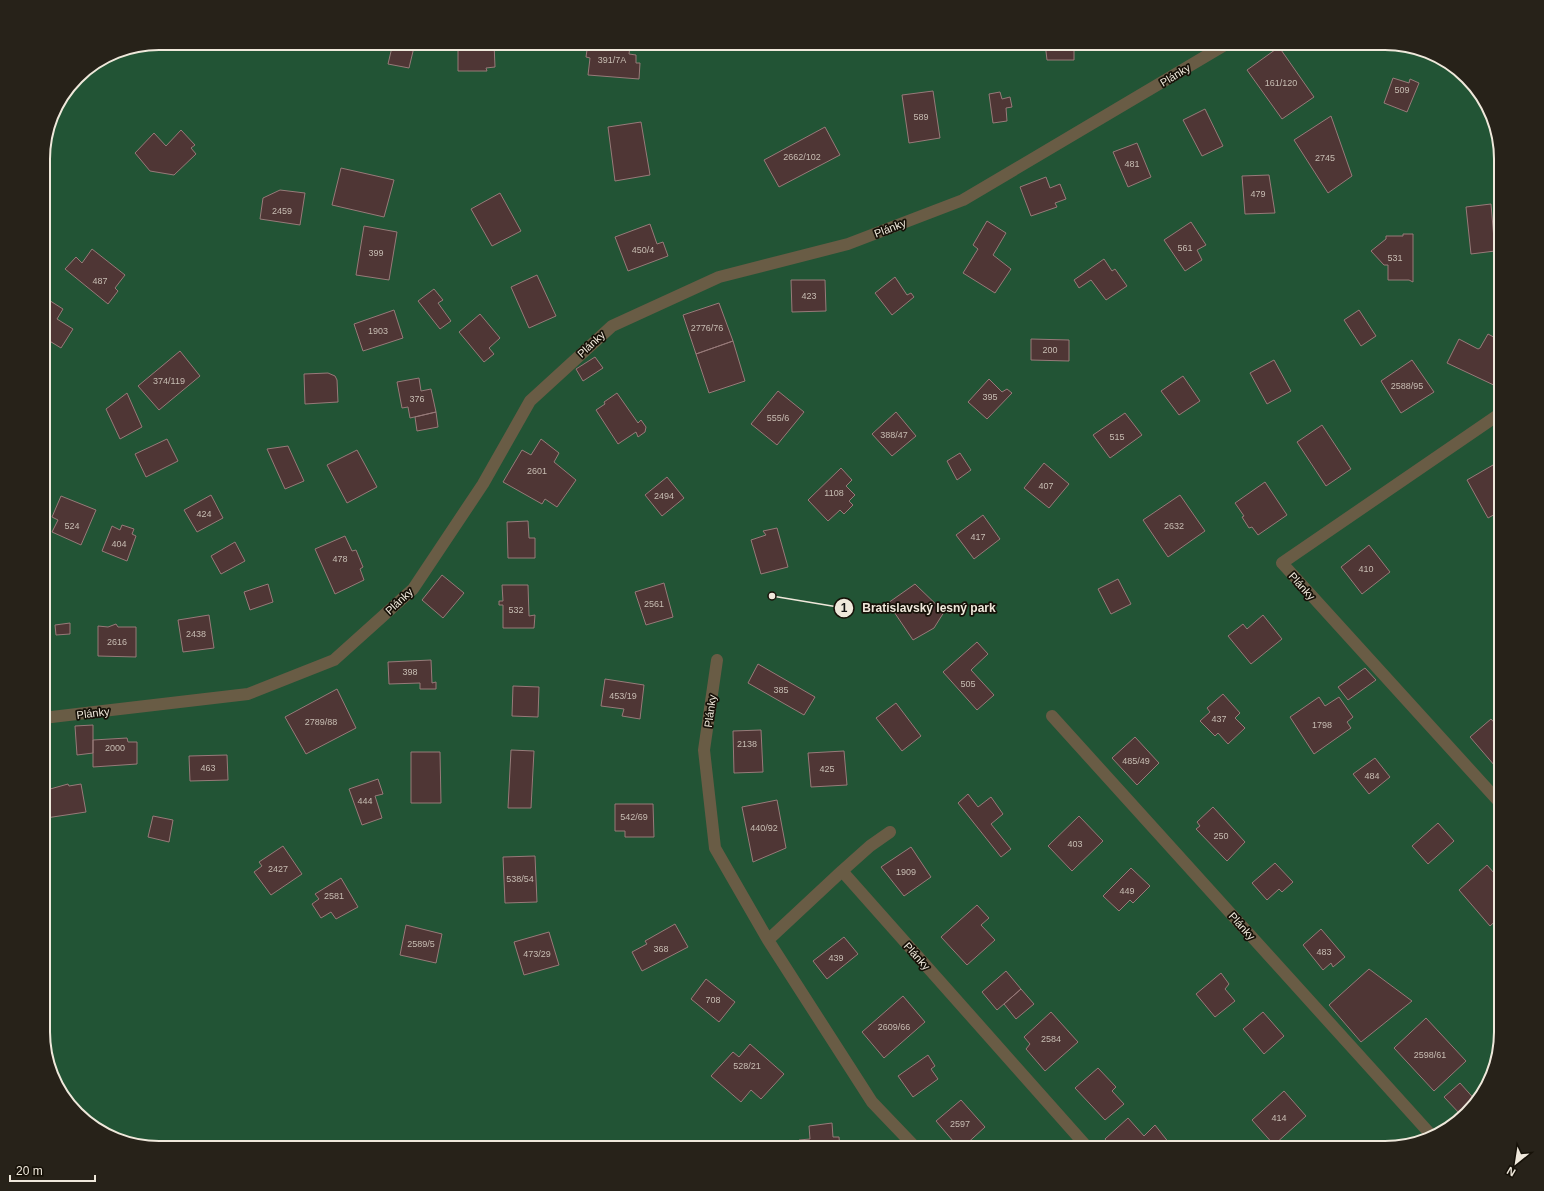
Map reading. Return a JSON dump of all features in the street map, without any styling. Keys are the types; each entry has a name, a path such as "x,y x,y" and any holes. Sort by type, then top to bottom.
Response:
{"street":[{"name":"Plánky","path":"50,717 248,694 334,660 413,589 484,484 530,401 612,326 719,276 848,244 963,200 1216,50"},
{"name":"Plánky","path":"1494,418 1282,563 1494,796"},
{"name":"Plánky","path":"717,660 704,750 715,848 768,940 872,1102 909,1141"},
{"name":"Plánky","path":"1052,716 1428,1132"},
{"path":"768,940 870,846 890,832"},
{"name":"Plánky","path":"842,872 1082,1141"}],"green space":[{"path":"152,50 1385,50 1406,52 1420,56 1446,68 1467,87 1476,98 1488,124 1494,152 1494,1039 1486,1074 1471,1098 1462,1109 1433,1130 1406,1139 1392,1141 152,1141 117,1133 87,1114 77,1104 58,1074 50,1039 50,152 58,117 68,98 82,82 98,68 117,58"}],"building":[{"path":"391,50 413,50 409,68 388,64"},
{"path":"458,50 494,50 495,67 486,68 487,71 458,71"},
{"path":"587,50 630,50 629,54 636,55 636,63 640,63 639,79 588,75 590,58 586,57"},
{"path":"1046,50 1074,50 1074,60 1047,60"},
{"path":"1275,50 1281,50 1314,97 1282,119 1247,70"},
{"path":"1393,78 1409,83 1410,79 1419,83 1407,112 1384,103"},
{"path":"933,91 940,138 909,143 902,95"},
{"path":"1000,92 1002,99 1010,97 1012,107 1006,108 1007,121 993,123 989,94"},
{"path":"1205,109 1223,146 1202,156 1183,120"},
{"path":"1331,116 1352,176 1328,193 1294,140"},
{"path":"641,122 650,175 615,181 608,127"},
{"path":"825,127 840,155 779,187 764,160"},
{"path":"181,130 195,145 191,148 196,154 174,175 150,171 135,153 154,133 166,146"},
{"path":"1137,143 1151,177 1128,187 1113,152"},
{"path":"341,168 394,180 384,217 332,205"},
{"path":"1269,175 1275,213 1245,214 1242,176"},
{"path":"1046,177 1050,188 1060,184 1066,199 1055,203 1057,207 1031,216 1020,187"},
{"path":"280,190 305,193 300,225 260,219 263,198"},
{"path":"500,193 521,231 492,246 471,209"},
{"path":"1491,204 1494,251 1471,254 1466,207"},
{"path":"987,221 1006,233 993,255 1011,269 995,293 963,273 978,249 973,245"},
{"path":"1191,222 1206,245 1197,250 1202,260 1185,271 1164,240"},
{"path":"650,224 657,244 663,242 668,256 628,271 615,237"},
{"path":"364,226 397,232 389,280 356,275"},
{"path":"1403,234 1413,234 1413,282 1409,280 1388,280 1388,265 1384,265 1371,251 1386,239 1386,236 1403,236"},
{"path":"92,249 125,275 115,288 118,291 108,304 65,269 76,257 82,263"},
{"path":"1104,259 1112,271 1115,269 1127,286 1106,300 1091,280 1079,288 1074,280"},
{"path":"537,275 556,316 529,328 511,287"},
{"path":"895,277 907,295 911,293 914,297 892,315 875,293"},
{"path":"791,280 825,280 826,311 792,312"},
{"path":"434,289 443,300 438,303 451,321 440,329 418,301"},
{"path":"50,301 63,309 57,319 73,329 61,348 50,341"},
{"path":"719,303 733,341 696,354 683,315"},
{"path":"394,310 403,338 363,351 354,324"},
{"path":"1359,310 1376,336 1361,346 1344,320"},
{"path":"480,314 500,338 489,348 494,354 484,362 459,332"},
{"path":"1488,334 1494,337 1494,385 1447,363 1459,339 1478,349"},
{"path":"1031,339 1069,340 1069,361 1031,360"},
{"path":"733,341 745,381 709,393 696,354"},
{"path":"180,351 200,376 159,410 138,386"},
{"path":"595,357 603,368 583,381 576,369"},
{"path":"1274,360 1291,391 1267,404 1250,373"},
{"path":"1412,360 1434,392 1401,413 1381,381"},
{"path":"328,373 335,376 337,380 338,402 305,404 304,374"},
{"path":"1183,376 1200,401 1179,415 1161,391"},
{"path":"419,378 421,391 431,389 436,412 410,418 408,407 402,408 397,382"},
{"path":"989,379 1002,392 1007,389 1012,393 987,419 968,402"},
{"path":"778,391 804,412 777,445 751,424"},
{"path":"127,393 142,427 120,439 106,409"},
{"path":"617,393 638,423 641,420 646,427 645,432 638,437 636,432 618,444 596,410"},
{"path":"436,412 438,427 417,431 415,417"},
{"path":"896,412 916,436 892,456 872,434"},
{"path":"1125,413 1142,435 1110,458 1093,435"},
{"path":"1322,425 1351,469 1326,486 1297,442"},
{"path":"167,439 178,461 146,477 135,454"},
{"path":"541,439 559,453 554,462 576,480 557,507 545,499 542,504 503,482 522,450 531,455"},
{"path":"288,446 304,481 285,489 267,449"},
{"path":"357,450 377,487 347,503 327,465"},
{"path":"960,453 971,470 957,480 947,461"},
{"path":"1044,463 1069,484 1049,508 1024,488"},
{"path":"1493,465 1494,515 1488,518 1467,480"},
{"path":"841,468 852,480 846,486 855,495 849,501 853,505 844,514 840,510 828,521 808,500"},
{"path":"667,477 684,498 662,516 645,495"},
{"path":"1265,482 1287,515 1258,535 1252,527 1249,528 1242,517 1244,516 1235,503"},
{"path":"211,495 223,518 197,532 184,510"},
{"path":"1180,495 1205,531 1168,557 1143,520"},
{"path":"61,496 96,510 81,545 52,532 58,520 52,517"},
{"path":"983,515 1000,539 974,559 956,535"},
{"path":"528,521 529,538 535,538 535,558 508,558 507,522"},
{"path":"122,525 134,529 132,534 136,536 127,561 102,551 112,526 120,530"},
{"path":"777,528 788,567 761,574 751,540 766,535 763,531"},
{"path":"345,536 352,551 356,550 363,567 360,569 364,580 335,594 315,549"},
{"path":"235,542 245,561 221,574 211,556"},
{"path":"1369,545 1390,572 1362,594 1341,567"},
{"path":"442,575 464,593 443,618 422,600"},
{"path":"1118,579 1131,604 1111,614 1098,589"},
{"path":"664,583 673,617 646,625 635,592"},
{"path":"268,584 273,602 250,610 244,592"},
{"path":"915,584 944,612 934,628 913,640 888,603"},
{"path":"502,585 528,585 529,616 535,615 534,628 503,628 503,605 499,605 499,601 503,601"},
{"path":"209,615 214,648 183,652 178,620"},
{"path":"1263,615 1282,639 1251,664 1228,636 1243,624 1247,629"},
{"path":"70,623 70,634 56,635 55,625"},
{"path":"116,624 118,627 136,627 136,657 98,656 98,626 108,627"},
{"path":"977,642 988,654 971,670 994,695 977,710 943,672"},
{"path":"431,660 432,683 436,682 436,689 420,689 420,683 389,684 388,662"},
{"path":"758,664 815,697 804,715 748,683"},
{"path":"1365,668 1376,680 1348,700 1338,687"},
{"path":"605,679 644,685 640,719 622,716 624,709 601,706"},
{"path":"513,686 539,687 538,717 512,716"},
{"path":"337,689 356,728 306,754 285,717"},
{"path":"1223,694 1240,713 1235,718 1245,728 1228,744 1218,733 1215,736 1200,721 1210,712 1207,708"},
{"path":"1319,697 1325,706 1339,697 1353,717 1347,722 1351,728 1314,754 1290,717"},
{"path":"896,703 921,736 902,751 876,718"},
{"path":"1491,719 1494,722 1494,765 1470,737"},
{"path":"93,725 93,753 77,755 75,726"},
{"path":"761,730 763,772 734,773 733,731"},
{"path":"1135,737 1159,763 1137,785 1112,758"},
{"path":"127,738 128,742 137,742 137,764 93,767 93,740"},
{"path":"511,750 534,751 531,808 508,808"},
{"path":"844,751 847,785 811,787 808,753"},
{"path":"411,752 440,752 441,803 411,803"},
{"path":"227,755 228,780 190,781 189,756"},
{"path":"1375,758 1390,777 1369,794 1353,774"},
{"path":"378,779 383,794 375,796 382,818 362,825 349,789"},
{"path":"68,784 69,786 81,784 86,812 50,817 50,789"},
{"path":"968,794 978,807 991,797 1003,814 991,824 1011,849 1001,857 958,803"},
{"path":"777,800 786,848 753,862 742,807"},
{"path":"615,804 653,804 654,837 625,837 625,831 615,831"},
{"path":"1213,807 1245,842 1227,861 1196,829 1200,826 1197,822"},
{"path":"153,816 173,820 169,842 148,837"},
{"path":"1079,816 1103,841 1072,871 1048,846"},
{"path":"1438,823 1454,841 1428,864 1412,846"},
{"path":"283,846 302,874 271,895 254,872 262,866 259,862"},
{"path":"911,847 931,877 904,896 881,867"},
{"path":"535,856 537,902 505,903 503,857"},
{"path":"1275,863 1293,882 1282,892 1279,889 1267,900 1252,883"},
{"path":"1487,865 1494,873 1494,922 1490,926 1459,890"},
{"path":"1131,868 1150,886 1133,903 1130,900 1119,911 1103,896"},
{"path":"341,878 358,907 336,919 331,912 321,918 312,904 319,899 315,894"},
{"path":"977,905 989,918 981,925 995,940 967,965 941,937"},
{"path":"675,924 688,947 642,971 632,952 647,944 645,941"},
{"path":"406,925 442,934 436,963 400,955"},
{"path":"1321,929 1345,957 1333,967 1331,963 1323,970 1303,945"},
{"path":"549,932 559,965 524,975 514,942"},
{"path":"844,937 858,954 827,979 813,961"},
{"path":"1369,969 1412,1001 1361,1042 1329,1005"},
{"path":"1006,971 1021,989 997,1010 982,992"},
{"path":"1221,973 1229,984 1225,989 1235,1001 1215,1017 1196,994"},
{"path":"706,979 735,1002 719,1022 691,999"},
{"path":"1021,989 1034,1004 1016,1019 1004,1004"},
{"path":"903,996 925,1022 884,1058 862,1032"},
{"path":"1051,1012 1078,1042 1045,1071 1026,1049 1030,1044 1024,1037"},
{"path":"1263,1012 1284,1036 1264,1054 1243,1029"},
{"path":"1426,1018 1466,1061 1434,1091 1394,1048"},
{"path":"750,1044 784,1074 761,1099 751,1090 741,1102 711,1076 733,1052 739,1057"},
{"path":"928,1055 935,1066 931,1069 938,1079 913,1097 898,1076"},
{"path":"1098,1068 1116,1087 1112,1091 1124,1104 1105,1120 1075,1088"},
{"path":"1460,1083 1472,1096 1458,1112 1444,1097"},
{"path":"1284,1091 1306,1116 1278,1141 1270,1141 1252,1120"},
{"path":"961,1100 985,1127 970,1141 953,1141 936,1121"},
{"path":"1128,1118 1144,1136 1155,1125 1168,1141 1107,1141 1105,1139"},
{"path":"832,1123 833,1137 839,1137 839,1141 799,1141 810,1139 809,1126"}],"place":[{"name":"Bratislavský lesný park","path":"772,596"}]}
